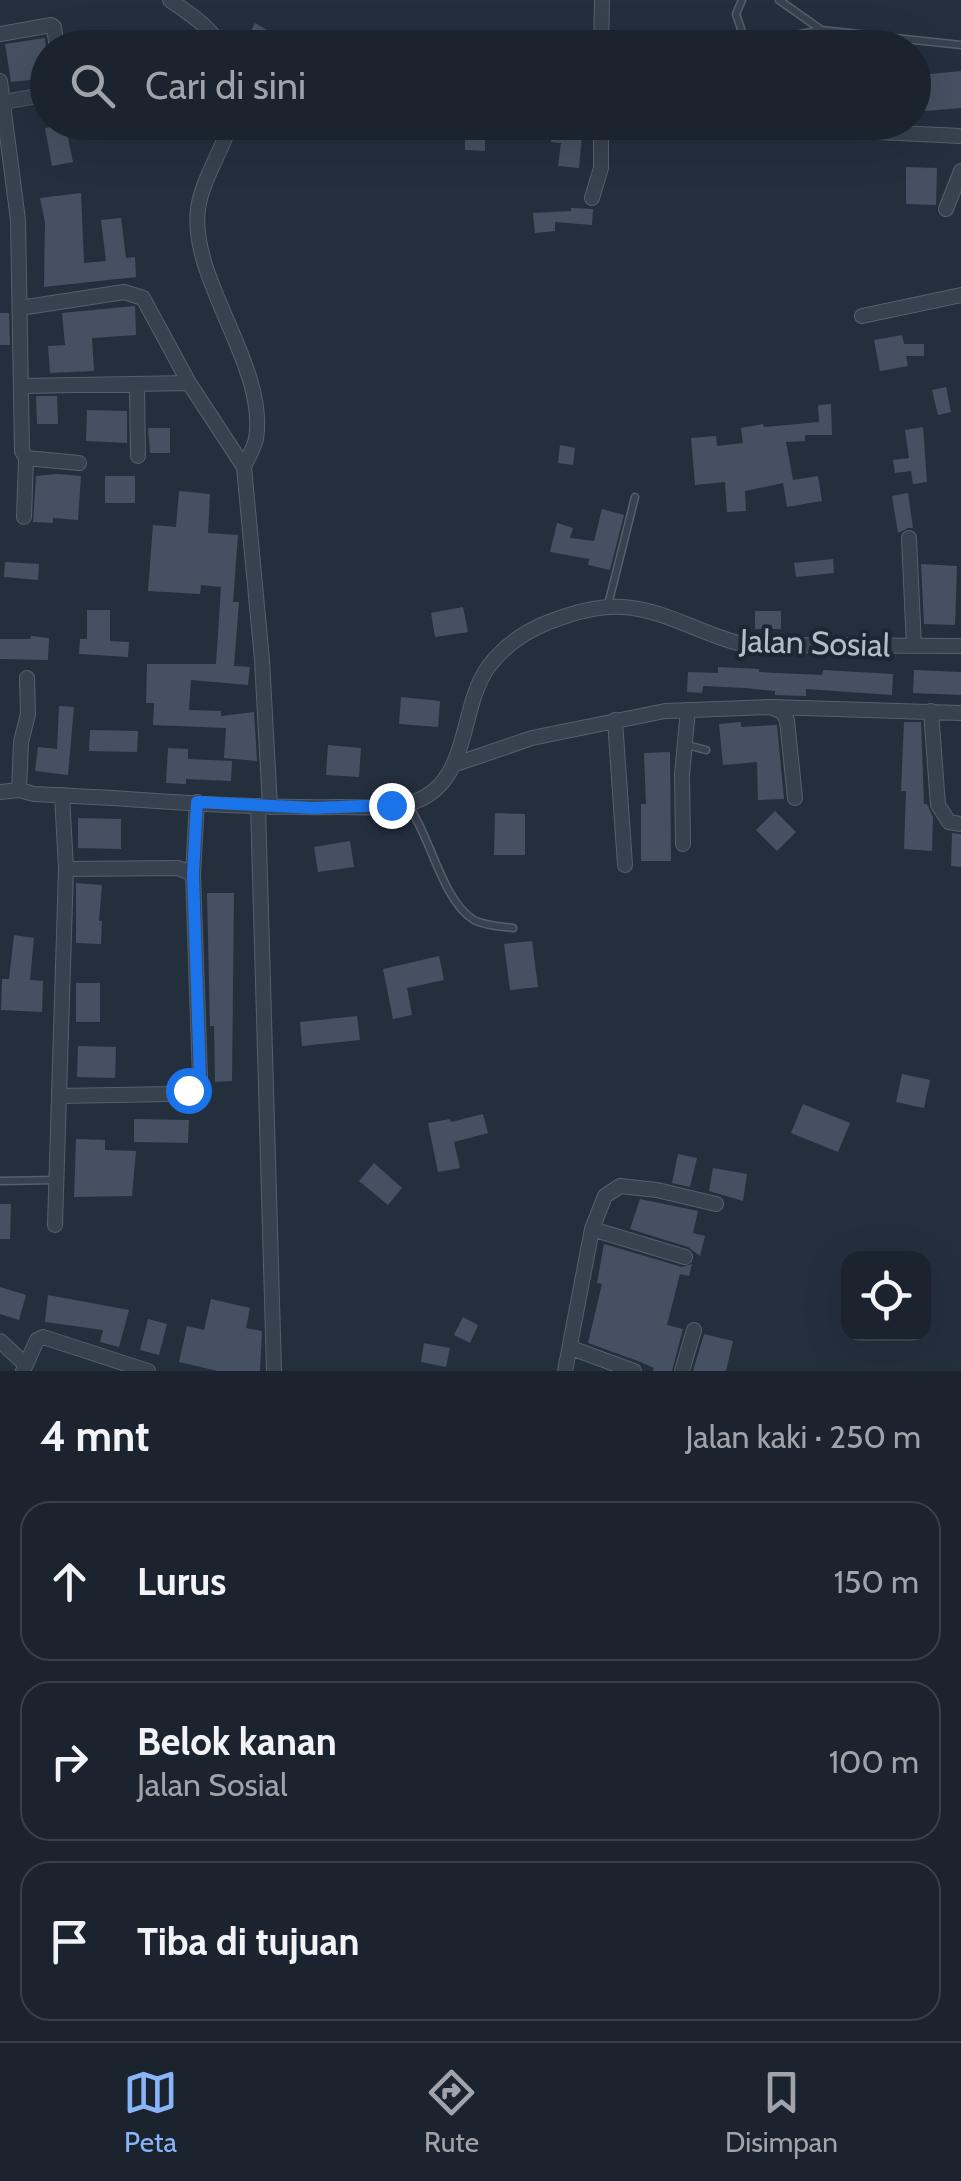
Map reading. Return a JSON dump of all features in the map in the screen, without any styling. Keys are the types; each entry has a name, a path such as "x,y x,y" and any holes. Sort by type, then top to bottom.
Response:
{"street":[{"path":"170,0 208,30"},
{"path":"601,30 602,0"},
{"path":"0,34 51,25 54,30"},
{"path":"0,82 2,121 18,220 21,435 26,458 24,517"},
{"path":"4,102 30,97"},
{"path":"931,135 961,136"},
{"path":"224,140 198,210 211,280 248,375 256,439 244,468"},
{"path":"592,198 600,168 601,140"},
{"path":"946,208 961,171"},
{"path":"20,308 124,292 138,294 147,302 189,384 244,468 258,604 274,1371"},
{"path":"862,316 961,296"},
{"path":"21,386 189,384"},
{"path":"138,385 138,456"},
{"path":"26,458 79,464"},
{"path":"909,538 914,646"},
{"name":"Jalan Sosial","path":"406,803 436,788 453,765 482,678 504,650 542,625 608,606 664,613 721,639 746,645 961,646"},
{"path":"19,790 26,678"},
{"path":"453,765 532,738 615,720 688,710 770,707 961,713"},
{"path":"770,707 782,712 787,720 795,798"},
{"path":"683,844 682,774 688,710"},
{"path":"931,711 938,805 948,822 961,824"},
{"path":"615,720 625,866"},
{"path":"0,792 19,790 264,806 406,803"},
{"path":"55,1224 66,869 62,795"},
{"path":"60,1096 171,1094 199,1084 193,874 197,802"},
{"path":"66,869 178,868 193,874"},
{"path":"565,1371 592,1230 605,1196 620,1186 716,1204"},
{"path":"592,1230 685,1256"},
{"path":"682,1371 694,1330"},
{"path":"0,1342 24,1368 37,1340 43,1336 148,1371"},
{"path":"571,1348 634,1371"}],"lane":[{"path":"741,30 736,14 742,0"},
{"path":"779,0 821,30"},
{"path":"931,42 961,45"},
{"path":"608,606 635,497"},
{"path":"687,745 706,750"},
{"path":"406,803 418,819 462,910 479,923 513,928"},
{"path":"0,1181 57,1180"}],"building":[{"path":"30,40 30,80 11,82 5,44"},
{"path":"961,71 961,108 931,110 931,74"},
{"path":"47,140 68,140 73,162 52,166"},
{"path":"465,140 485,140 485,151 465,150"},
{"path":"582,140 579,168 558,166 561,143 551,142"},
{"path":"906,167 937,168 936,205 906,204"},
{"path":"81,193 84,263 106,261 101,220 121,218 126,258 135,257 136,277 44,287 45,223 40,198"},
{"path":"593,209 592,225 555,222 555,231 535,233 533,213"},
{"path":"135,306 136,335 92,338 94,371 50,373 48,346 65,345 62,313"},
{"path":"0,313 9,313 10,345 0,345"},
{"path":"902,335 904,344 924,344 924,356 906,356 908,366 880,371 874,340"},
{"path":"946,387 951,412 938,415 932,390"},
{"path":"36,396 57,396 58,424 37,424"},
{"path":"831,404 832,435 805,435 805,441 786,442 793,480 818,476 822,501 787,507 783,483 745,491 746,511 727,512 725,482 695,485 691,438 716,436 717,446 743,443 741,428 819,422 818,405"},
{"path":"87,410 127,411 127,443 86,441"},
{"path":"923,427 927,482 913,484 911,471 895,473 893,460 909,458 905,430"},
{"path":"148,428 170,428 170,453 150,453"},
{"path":"560,445 575,448 573,465 558,463"},
{"path":"36,476 81,476 78,520 53,518 53,523 33,522"},
{"path":"105,476 135,476 135,503 105,503"},
{"path":"179,491 210,494 208,533 238,535 233,602 239,602 234,666 250,667 248,685 191,680 189,710 221,711 221,716 254,712 257,761 224,758 226,728 153,725 154,703 146,703 147,664 216,664 221,587 201,585 200,594 148,591 153,525 176,527"},
{"path":"908,493 913,528 898,533 892,496"},
{"path":"602,509 624,515 610,570 588,565 589,559 550,552 557,523 573,528 570,538 594,541"},
{"path":"833,559 834,573 796,577 794,563"},
{"path":"5,562 39,564 38,580 4,577"},
{"path":"921,564 957,566 955,625 924,624"},
{"path":"463,607 468,632 435,637 431,613"},
{"path":"87,610 110,610 110,641 129,642 128,657 79,654 80,639 87,639"},
{"path":"755,611 781,611 781,629 755,629"},
{"path":"49,638 48,660 0,659 0,639"},
{"path":"718,667 822,675 823,670 893,674 892,695 806,689 806,696 775,695 775,691 703,686 702,693 687,692 688,672 718,673"},
{"path":"914,670 961,672 961,695 913,693"},
{"path":"401,697 440,701 438,727 399,724"},
{"path":"59,706 74,707 68,775 35,771 38,747 57,749"},
{"path":"741,722 741,727 777,725 784,799 758,800 757,762 723,765 719,724"},
{"path":"904,722 921,722 924,804 933,817 932,851 904,849"},
{"path":"90,730 138,731 137,752 89,751"},
{"path":"328,745 361,748 359,777 326,775"},
{"path":"168,748 188,749 188,759 232,761 231,781 186,779 186,784 166,783"},
{"path":"670,752 671,861 641,861 641,804 646,804 644,753"},
{"path":"775,811 796,832 777,851 756,830"},
{"path":"495,813 525,814 525,855 494,855"},
{"path":"78,818 121,819 121,849 78,848"},
{"path":"952,833 961,834 961,867 951,866"},
{"path":"350,841 354,867 318,872 314,847"},
{"path":"76,883 102,885 101,944 76,943"},
{"path":"207,893 234,893 232,1081 215,1082"},
{"path":"14,935 34,938 30,980 43,981 42,1012 1,1010 2,979 9,979"},
{"path":"532,941 538,987 510,990 504,944"},
{"path":"439,956 444,980 407,988 412,1015 393,1019 383,969"},
{"path":"76,983 100,983 100,1022 76,1022"},
{"path":"357,1016 360,1040 302,1046 300,1022"},
{"path":"78,1046 116,1047 115,1078 77,1077"},
{"path":"902,1074 930,1080 924,1108 896,1102"},
{"path":"803,1104 850,1123 838,1152 791,1133"},
{"path":"483,1114 488,1133 454,1142 460,1168 438,1172 428,1123"},
{"path":"134,1119 189,1120 188,1143 134,1142"},
{"path":"76,1139 105,1140 105,1150 136,1151 132,1196 74,1197"},
{"path":"678,1154 697,1158 690,1187 672,1183"},
{"path":"374,1163 402,1188 388,1205 359,1181"},
{"path":"713,1168 747,1174 743,1201 709,1191"},
{"path":"640,1199 698,1211 693,1233 705,1236 700,1256 688,1247 630,1229"},
{"path":"0,1204 11,1204 10,1239 0,1239"},
{"path":"604,1244 682,1267 692,1264 689,1276 680,1274 667,1325 683,1329 672,1371 653,1371 654,1368 638,1361 588,1343 602,1284 597,1283"},
{"path":"0,1287 26,1295 19,1320 0,1314"},
{"path":"48,1295 129,1310 119,1347 100,1342 103,1330 45,1322"},
{"path":"211,1299 250,1308 246,1328 262,1331 260,1371 218,1371 179,1362 187,1326 204,1330"},
{"path":"463,1317 478,1325 470,1343 454,1335"},
{"path":"148,1319 167,1324 159,1355 140,1350"},
{"path":"704,1334 733,1341 726,1371 693,1371"},
{"path":"424,1343 450,1348 446,1367 421,1362"}],"route":[{"path":"188,1090 196,1087 200,1078 193,874 197,802 314,808 391,805"}]}
